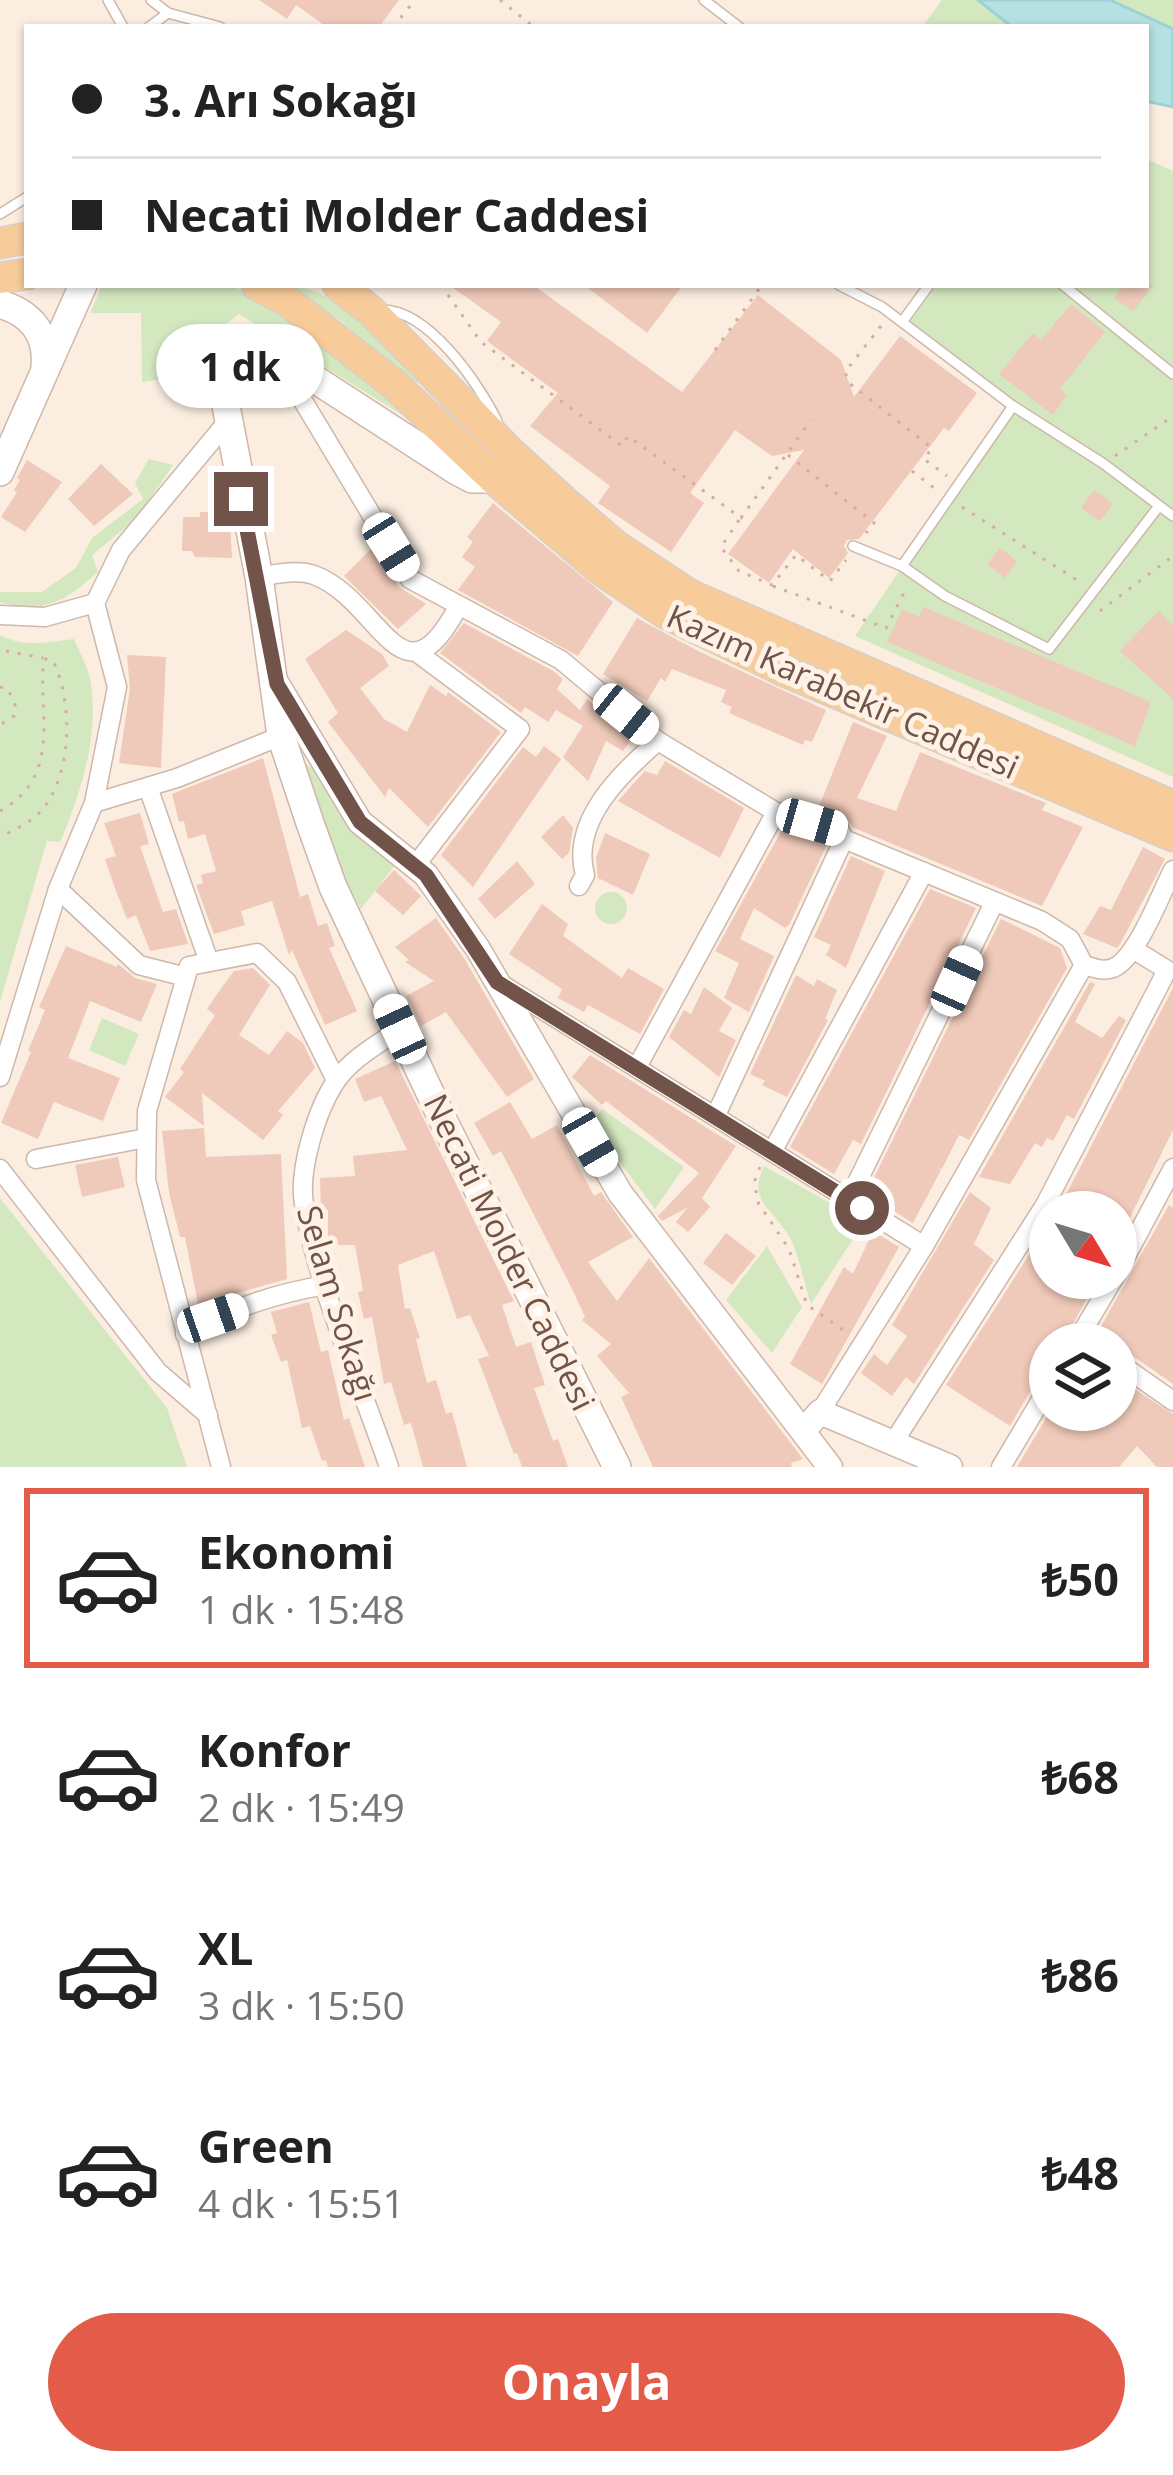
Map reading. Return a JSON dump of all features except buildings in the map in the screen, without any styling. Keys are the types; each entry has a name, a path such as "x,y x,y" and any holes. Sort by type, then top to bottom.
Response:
{"main road":[{"path":"0,472 82,288"},
{"name":"Kazım Karabekir Caddesi","path":"262,288 286,300 503,466 690,595 1173,806"},
{"name":"Kazım Karabekir Caddesi","path":"343,288 372,305 503,466 601,570 665,613 782,670 1173,836"},
{"path":"0,304 29,318 38,330 46,353 45,369"},
{"path":"273,352 472,479 503,466"},
{"name":"Necati Molder Caddesi","path":"273,352 239,357 221,380 277,684 281,736 333,887 617,1467"}],"street":[{"path":"273,352 410,579 561,660 658,740 776,812 838,830 844,839 1042,921 1070,939 1084,965 1106,970 1118,966 1133,949 1173,870"},
{"path":"0,1077 58,889 94,803 117,687 95,603 121,550 228,421"},
{"path":"259,578 282,573 314,575 357,604 388,638 418,654 520,729 415,866"},
{"path":"0,615 46,617 95,603"},
{"path":"418,654 439,642 458,607"},
{"path":"277,684 360,822 426,875 497,982 620,1193 812,1421 820,1464"},
{"path":"94,803 281,736"},
{"path":"579,886 585,875 582,864 588,826 615,779 658,740"},
{"path":"148,787 209,962"},
{"path":"637,1067 776,812"},
{"path":"716,1115 844,839"},
{"path":"770,1150 924,872"},
{"path":"58,889 140,964 186,976"},
{"path":"850,1199 994,903"},
{"path":"893,1443 1045,1204 1167,970 1133,949"},
{"path":"220,1467 146,1180 146,1111 189,966 257,953 287,982 336,1080"},
{"path":"812,1421 924,1246 1084,965"},
{"path":"497,982 924,1246"},
{"name":"Selam Sokağı","path":"389,1467 326,1285 303,1200 310,1141 336,1080 365,1052 400,1029"},
{"path":"36,1159 146,1138"},
{"path":"0,1168 158,1372 208,1414"},
{"path":"1137,1236 1173,1168"},
{"path":"185,1334 255,1303 326,1285"},
{"path":"1137,1376 1173,1401"},
{"path":"1001,1467 1029,1420"},
{"path":"812,1421 893,1443 950,1467"}],"lane":[{"path":"151,0 168,13 209,24"},
{"path":"704,0 736,24"},
{"path":"153,24 168,13"},
{"path":"845,288 882,307 1013,406 1104,464 1173,516"},
{"path":"902,322 926,288"},
{"path":"1067,288 1173,374"},
{"path":"902,566 1013,406"},
{"path":"855,547 902,566 945,596 1049,649 1159,506"}],"path":[{"path":"396,24 416,0"},
{"path":"500,0 530,24"},
{"path":"443,288 481,342 622,446 628,436 740,518"},
{"path":"715,350 760,288"},
{"path":"882,307 884,323 845,372 849,383 932,448 924,459 958,485"},
{"path":"1104,464 1173,416"},
{"path":"811,420 721,547 739,571 886,628 914,574"},
{"path":"772,585 796,555 830,581 874,523 787,454"},
{"path":"912,471 1094,591"},
{"path":"1084,622 1173,556"},
{"path":"0,837 41,811 63,760 65,699 53,661 6,651"},
{"path":"0,811 22,796 37,773 45,737 45,658"},
{"path":"0,688 8,689 15,705 14,716 0,725"},
{"path":"770,1150 754,1180 757,1201 790,1249 807,1305 863,1345"}],"green space":[{"path":"942,0 978,0 1008,24 924,24"},
{"path":"1110,0 1173,0 1173,29 1164,27"},
{"path":"1149,160 1173,171 1173,777 855,636 1012,406 902,322 927,288 1149,288"},
{"path":"101,288 234,288 247,292 321,339 408,414 407,418 239,314 203,335 202,374 142,382 141,313 90,313"},
{"path":"288,288 303,288 340,306 418,381 414,385 340,320"},
{"path":"149,459 173,465 136,519 92,555 98,572 53,603 29,607 0,602 0,592 42,592 76,568 92,538 143,499 135,483"},
{"path":"0,635 27,643 74,639 88,673 93,704 81,784 60,842 47,841 0,1002"},
{"path":"301,759 399,860 361,909 331,852"},
{"path":"611,892 623,896 627,908 623,920 611,924 599,920 595,908 599,896"},
{"path":"102,1018 139,1034 125,1066 89,1050"},
{"path":"602,1109 684,1167 655,1209 591,1124"},
{"path":"764,1166 864,1222 811,1304 791,1240 761,1198 759,1179"},
{"path":"0,1198 167,1408 187,1467 0,1467"},
{"path":"767,1246 802,1307 772,1353 726,1300"}],"water":[{"path":"978,0 1110,0 1173,29 1173,107 1149,102 1149,24 1008,24"}],"route":[{"path":"241,499 277,684 360,822 426,875 497,982 862,1208"}]}
